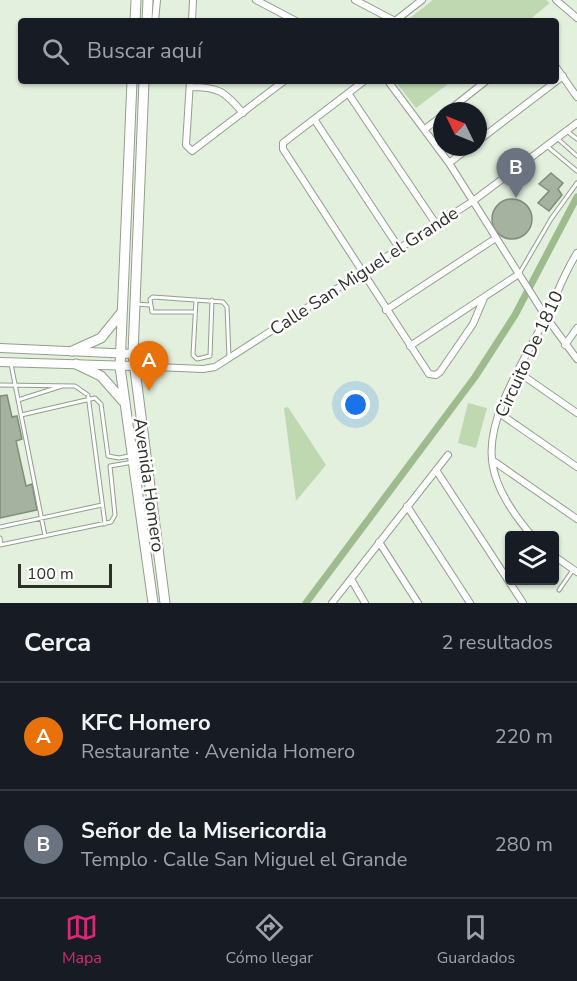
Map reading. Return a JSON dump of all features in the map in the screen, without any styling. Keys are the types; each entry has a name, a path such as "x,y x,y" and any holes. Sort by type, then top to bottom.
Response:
{"main road":[{"path":"135,18 136,0"},
{"path":"147,18 148,0"},
{"path":"72,351 101,338 123,305 132,84"},
{"path":"135,304 144,84"},
{"name":"Avenida Homero","path":"135,304 133,366 165,603"},
{"name":"Avenida Homero","path":"123,305 120,367 153,603"},
{"path":"76,364 108,382 126,406"}],"street":[{"path":"155,18 157,0"},
{"path":"192,18 193,0"},
{"path":"256,0 290,18"},
{"path":"355,0 389,18"},
{"path":"399,18 423,0"},
{"path":"556,0 577,18"},
{"path":"559,71 577,97"},
{"path":"559,79 563,76"},
{"path":"243,113 220,90 190,84 186,145 189,150 196,150 243,113 277,84"},
{"path":"360,84 282,147 428,373 438,374 473,324 484,298"},
{"path":"390,84 449,163 546,317 577,359"},
{"path":"459,102 482,84"},
{"path":"487,134 553,84"},
{"path":"348,93 435,224"},
{"path":"314,119 399,248"},
{"path":"425,129 433,123"},
{"name":"Calle San Miguel el Grande","path":"133,366 203,369 215,367 473,201 577,123"},
{"path":"449,163 458,156"},
{"path":"386,310 496,238"},
{"name":"Circuito De 1810","path":"492,460 499,413 577,253"},
{"path":"410,346 519,274"},
{"path":"565,345 577,328"},
{"path":"0,348 133,354"},
{"path":"0,362 133,366"},
{"path":"518,372 577,412"},
{"path":"499,413 577,467"},
{"path":"332,603 448,455"},
{"path":"492,460 577,519"},
{"path":"492,460 506,501 528,531"},
{"path":"436,470 523,603"},
{"path":"407,506 470,603"},
{"path":"379,543 418,603"},
{"path":"559,559 575,571"},
{"path":"351,579 365,603"}],"lane":[{"path":"567,130 577,139"},
{"path":"557,138 577,156"},
{"path":"546,146 577,171"},
{"path":"519,274 551,219 577,183"},
{"path":"195,312 152,312 149,305 153,297 223,302 226,307 230,357"},
{"path":"196,300 193,355 197,359 210,356 212,300"},
{"path":"135,304 149,305"},
{"path":"11,362 45,536"},
{"path":"0,385 15,383 67,385 82,389 89,398 105,524"},
{"path":"18,400 67,385"},
{"path":"21,415 95,398 101,404 108,456 112,459 144,457"},
{"path":"0,538 1,545 111,522 115,515 109,468 112,464 144,457"},
{"path":"0,527 102,505"},
{"path":"559,590 575,571"}],"green space":[{"path":"433,0 546,0 550,3 532,18 410,18"},
{"path":"397,84 448,84 416,108"},
{"path":"468,403 487,408 476,448 458,443"},
{"path":"288,407 326,465 296,501 284,408"}],"building":[{"path":"551,173 563,183 558,189 562,195 549,211 538,203 549,191 539,184"},
{"path":"512,199 520,200 526,205 531,211 531,227 526,233 520,238 512,239 504,238 498,233 493,227 492,219 493,211 498,205 504,200"},
{"path":"7,395 12,417 17,416 22,439 16,441 26,486 32,484 37,510 0,518 0,396"}],"waterway":[{"path":"306,603 475,377 515,315 577,197"}],"place":[{"name":"Señor de la Misericordia","path":"516,198"},
{"name":"KFC Homero","path":"149,391"}]}
